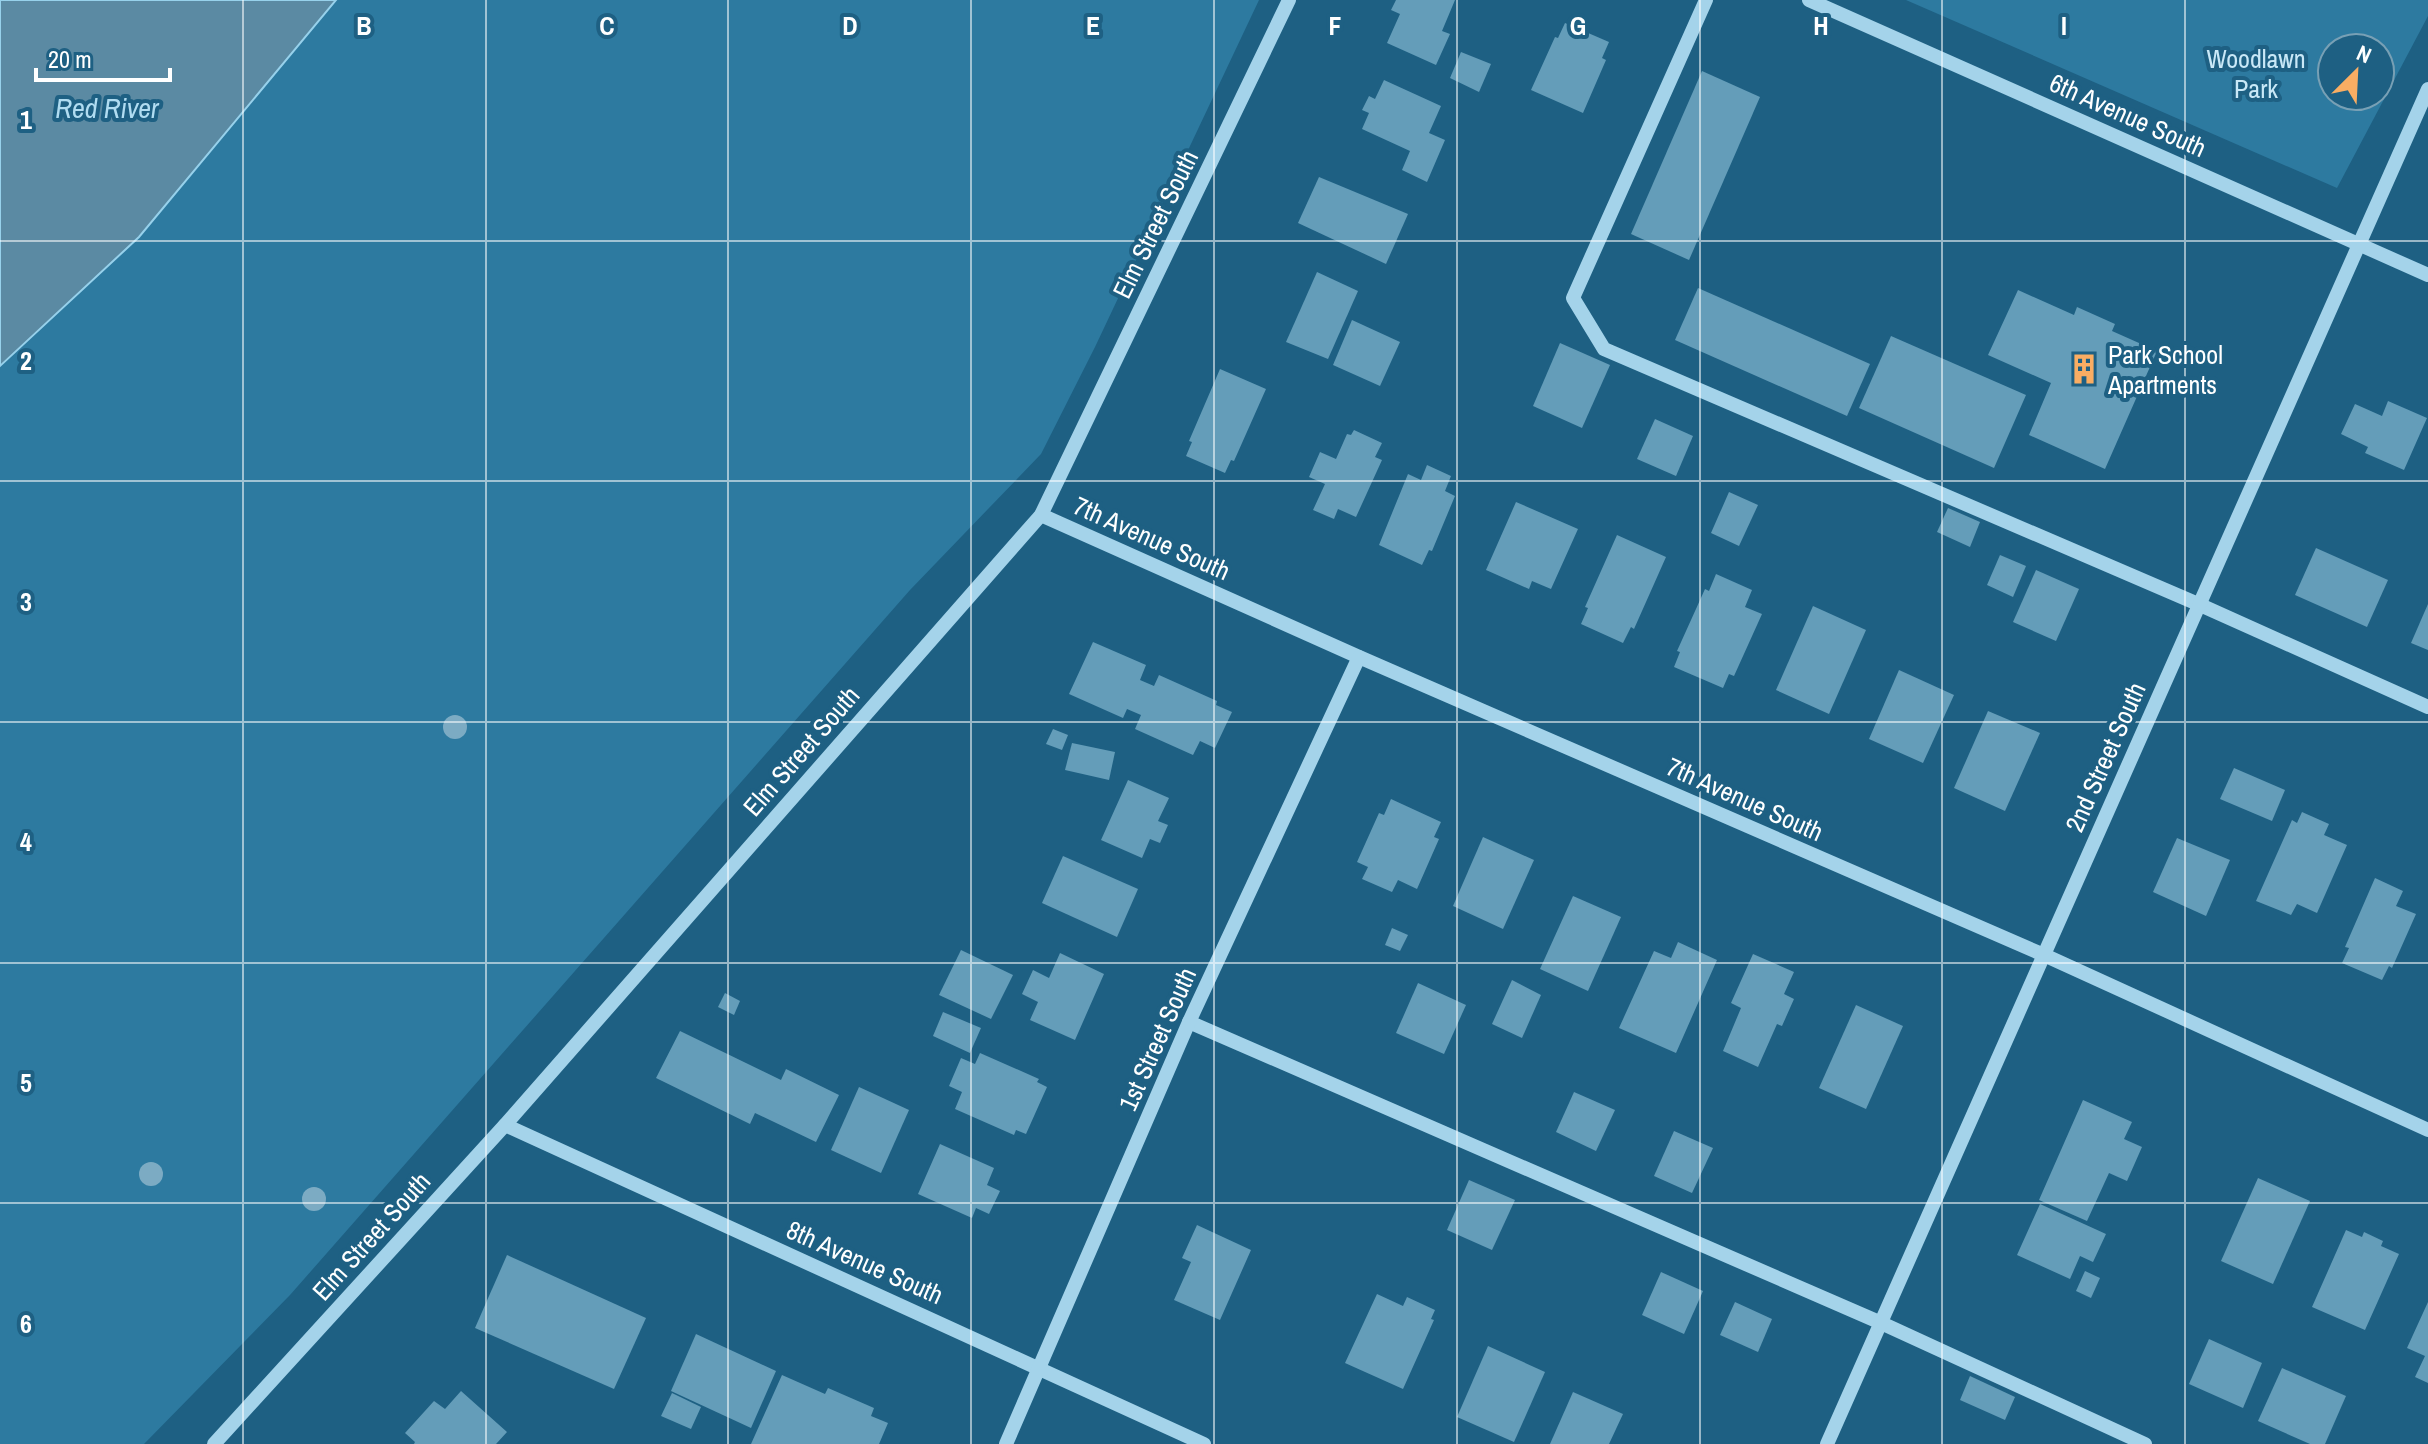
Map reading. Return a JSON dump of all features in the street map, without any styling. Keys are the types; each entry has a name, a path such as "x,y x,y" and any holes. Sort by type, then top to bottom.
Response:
{"street":[{"name":"Elm Street South","path":"214,1444 505,1125 1041,515 1289,0"},
{"path":"1706,0 1573,298 1604,349 2198,604 2428,707"},
{"name":"6th Avenue South","path":"1809,0 2428,275"},
{"name":"2nd Street South","path":"1827,1444 2428,89"},
{"name":"7th Avenue South","path":"1041,515 2044,955 2428,1130"},
{"name":"1st Street South","path":"1006,1444 1189,1022 1359,657"},
{"path":"1189,1022 1879,1322 2145,1444"},
{"name":"8th Avenue South","path":"505,1125 1204,1444"}],"green space":[{"path":"336,0 1259,0 1041,454 910,590 290,1295 144,1444 0,1444 0,366 139,237"},
{"name":"Woodlawn Park","path":"1906,0 2428,0 2428,16 2396,76 2396,32 2316,32 2316,112 2377,112 2337,188"}],"water":[{"name":"Red River","path":"0,0 336,0 139,237 0,366"}],"building":[{"path":"1396,0 1455,0 1442,31 1450,34 1436,65 1387,43 1400,14 1391,10"},
{"path":"1565,23 1609,42 1602,58 1606,60 1583,113 1531,90 1555,37 1558,38"},
{"path":"1461,52 1491,64 1479,92 1450,78"},
{"path":"1702,71 1760,97 1689,260 1631,234"},
{"path":"1384,80 1441,106 1429,133 1445,140 1427,182 1402,170 1410,151 1362,129 1369,113 1362,110 1369,96 1375,99"},
{"path":"1319,177 1408,214 1386,264 1298,223"},
{"path":"1317,272 1358,291 1328,359 1286,342"},
{"path":"1698,288 1870,364 1847,416 1675,340"},
{"name":"Park School Apartments","path":"2018,290 2074,315 2077,307 2115,324 2112,331 2157,351 2105,469 2029,435 2051,383 1988,355"},
{"path":"1352,320 1400,342 1380,386 1333,365"},
{"path":"1891,336 2026,395 1994,468 1859,408"},
{"path":"1560,343 1610,365 1582,428 1533,406"},
{"path":"1220,369 1266,389 1234,461 1231,460 1225,473 1186,456 1192,442 1189,441"},
{"path":"2388,401 2427,418 2404,470 2365,453 2368,447 2341,434 2355,404 2382,416"},
{"path":"1655,419 1693,436 1676,476 1637,459"},
{"path":"1354,430 1382,443 1375,457 1382,460 1356,517 1338,509 1334,519 1313,510 1325,484 1309,477 1320,452 1336,459 1347,434 1351,435"},
{"path":"1427,465 1451,476 1445,491 1455,496 1432,551 1429,550 1422,565 1379,545 1408,474 1421,480"},
{"path":"1729,492 1758,505 1739,546 1711,533"},
{"path":"1516,502 1578,529 1551,589 1532,581 1529,589 1486,570"},
{"path":"1948,508 1980,522 1970,547 1937,532"},
{"path":"1617,535 1666,557 1634,629 1631,627 1623,643 1581,624 1588,608 1585,607"},
{"path":"2316,548 2388,580 2367,627 2295,595"},
{"path":"2000,555 2026,566 2013,597 1987,585"},
{"path":"2036,570 2079,589 2056,641 2013,622"},
{"path":"1716,574 1752,590 1745,607 1762,614 1734,676 1729,674 1723,688 1674,667 1680,652 1677,651 1705,589 1709,591"},
{"path":"2428,604 2428,650 2411,643"},
{"path":"1813,606 1866,630 1829,714 1776,690"},
{"path":"1093,642 1146,665 1140,680 1154,686 1159,675 1217,701 1216,705 1232,712 1215,748 1200,741 1193,755 1135,729 1141,715 1127,709 1123,718 1069,694"},
{"path":"1899,670 1954,695 1923,763 1869,739"},
{"path":"1988,711 2040,733 2005,811 1954,788"},
{"path":"1053,729 1068,735 1062,750 1046,744"},
{"path":"1072,743 1115,752 1109,780 1065,770"},
{"path":"2234,768 2285,790 2272,821 2220,799"},
{"path":"1128,780 1169,798 1158,821 1168,825 1160,843 1150,839 1142,858 1101,840"},
{"path":"1391,799 1441,822 1434,837 1439,839 1417,889 1398,880 1392,892 1362,879 1368,867 1357,862 1379,813 1384,815"},
{"path":"2302,812 2329,824 2324,835 2347,845 2317,913 2297,904 2291,915 2256,901 2292,820 2297,823"},
{"path":"1483,837 1534,860 1503,929 1453,906"},
{"path":"2177,838 2230,860 2206,916 2153,892"},
{"path":"1063,856 1138,889 1117,937 1042,903"},
{"path":"2375,878 2403,891 2396,906 2416,914 2392,968 2389,966 2382,980 2342,963 2349,948 2345,947"},
{"path":"1573,896 1621,917 1588,991 1540,969"},
{"path":"1392,928 1408,935 1400,951 1385,945"},
{"path":"1678,942 1717,960 1676,1053 1619,1028 1654,951 1671,958"},
{"path":"961,950 1013,975 991,1019 939,995"},
{"path":"1060,953 1104,974 1075,1040 1030,1020 1038,1002 1022,994 1033,970 1049,978"},
{"path":"1753,954 1794,972 1784,994 1794,999 1782,1026 1777,1024 1758,1067 1723,1051 1741,1008 1731,1003"},
{"path":"1512,980 1541,995 1522,1038 1492,1024"},
{"path":"1418,983 1466,1005 1444,1054 1396,1033"},
{"path":"725,993 740,1001 734,1015 718,1007"},
{"path":"1856,1005 1903,1026 1866,1109 1819,1088"},
{"path":"943,1012 981,1028 970,1053 933,1036"},
{"path":"680,1031 781,1080 786,1069 839,1095 816,1142 755,1113 750,1124 656,1078"},
{"path":"980,1053 1039,1079 1037,1082 1047,1087 1026,1134 1016,1130 1014,1135 955,1109 962,1092 949,1086 961,1058 975,1064"},
{"path":"859,1087 909,1110 881,1173 831,1150"},
{"path":"1574,1092 1615,1110 1596,1151 1556,1132"},
{"path":"2083,1100 2132,1122 2124,1139 2142,1147 2127,1181 2109,1173 2087,1221 2039,1200"},
{"path":"1674,1131 1713,1148 1692,1193 1654,1176"},
{"path":"940,1144 994,1168 987,1185 1000,1191 989,1214 976,1208 972,1218 918,1194"},
{"path":"2258,1178 2310,1201 2273,1284 2221,1261"},
{"path":"1469,1180 1515,1200 1492,1250 1447,1230"},
{"path":"2040,1204 2106,1234 2093,1262 2080,1256 2070,1279 2017,1255"},
{"path":"1197,1225 1251,1250 1220,1320 1174,1300 1191,1262 1182,1258"},
{"path":"2346,1230 2362,1237 2364,1232 2383,1241 2381,1246 2399,1254 2365,1330 2312,1307"},
{"path":"507,1255 646,1318 614,1389 475,1328"},
{"path":"2085,1271 2100,1278 2091,1298 2076,1291"},
{"path":"1661,1272 1703,1291 1684,1334 1642,1315"},
{"path":"1377,1294 1403,1306 1407,1297 1435,1310 1431,1319 1434,1320 1403,1389 1345,1363"},
{"path":"1735,1302 1772,1319 1758,1352 1720,1335"},
{"path":"2428,1302 2428,1383 2415,1377 2425,1356 2407,1348"},
{"path":"696,1334 776,1371 751,1428 671,1391"},
{"path":"2209,1339 2262,1363 2243,1408 2189,1384"},
{"path":"1488,1346 1545,1372 1514,1442 1457,1417"},
{"path":"2282,1368 2346,1396 2325,1444 2310,1444 2258,1421"},
{"path":"782,1375 825,1394 828,1388 874,1408 871,1416 888,1423 879,1444 751,1444"},
{"path":"1970,1376 2015,1397 2005,1420 1960,1400"},
{"path":"461,1391 507,1432 496,1444 414,1444 405,1433 434,1401 445,1409"},
{"path":"1573,1392 1623,1414 1609,1444 1550,1444"},
{"path":"672,1393 701,1407 691,1429 661,1416"}],"place":[{"name":"Park School Apartments","path":"2084,369"}]}
